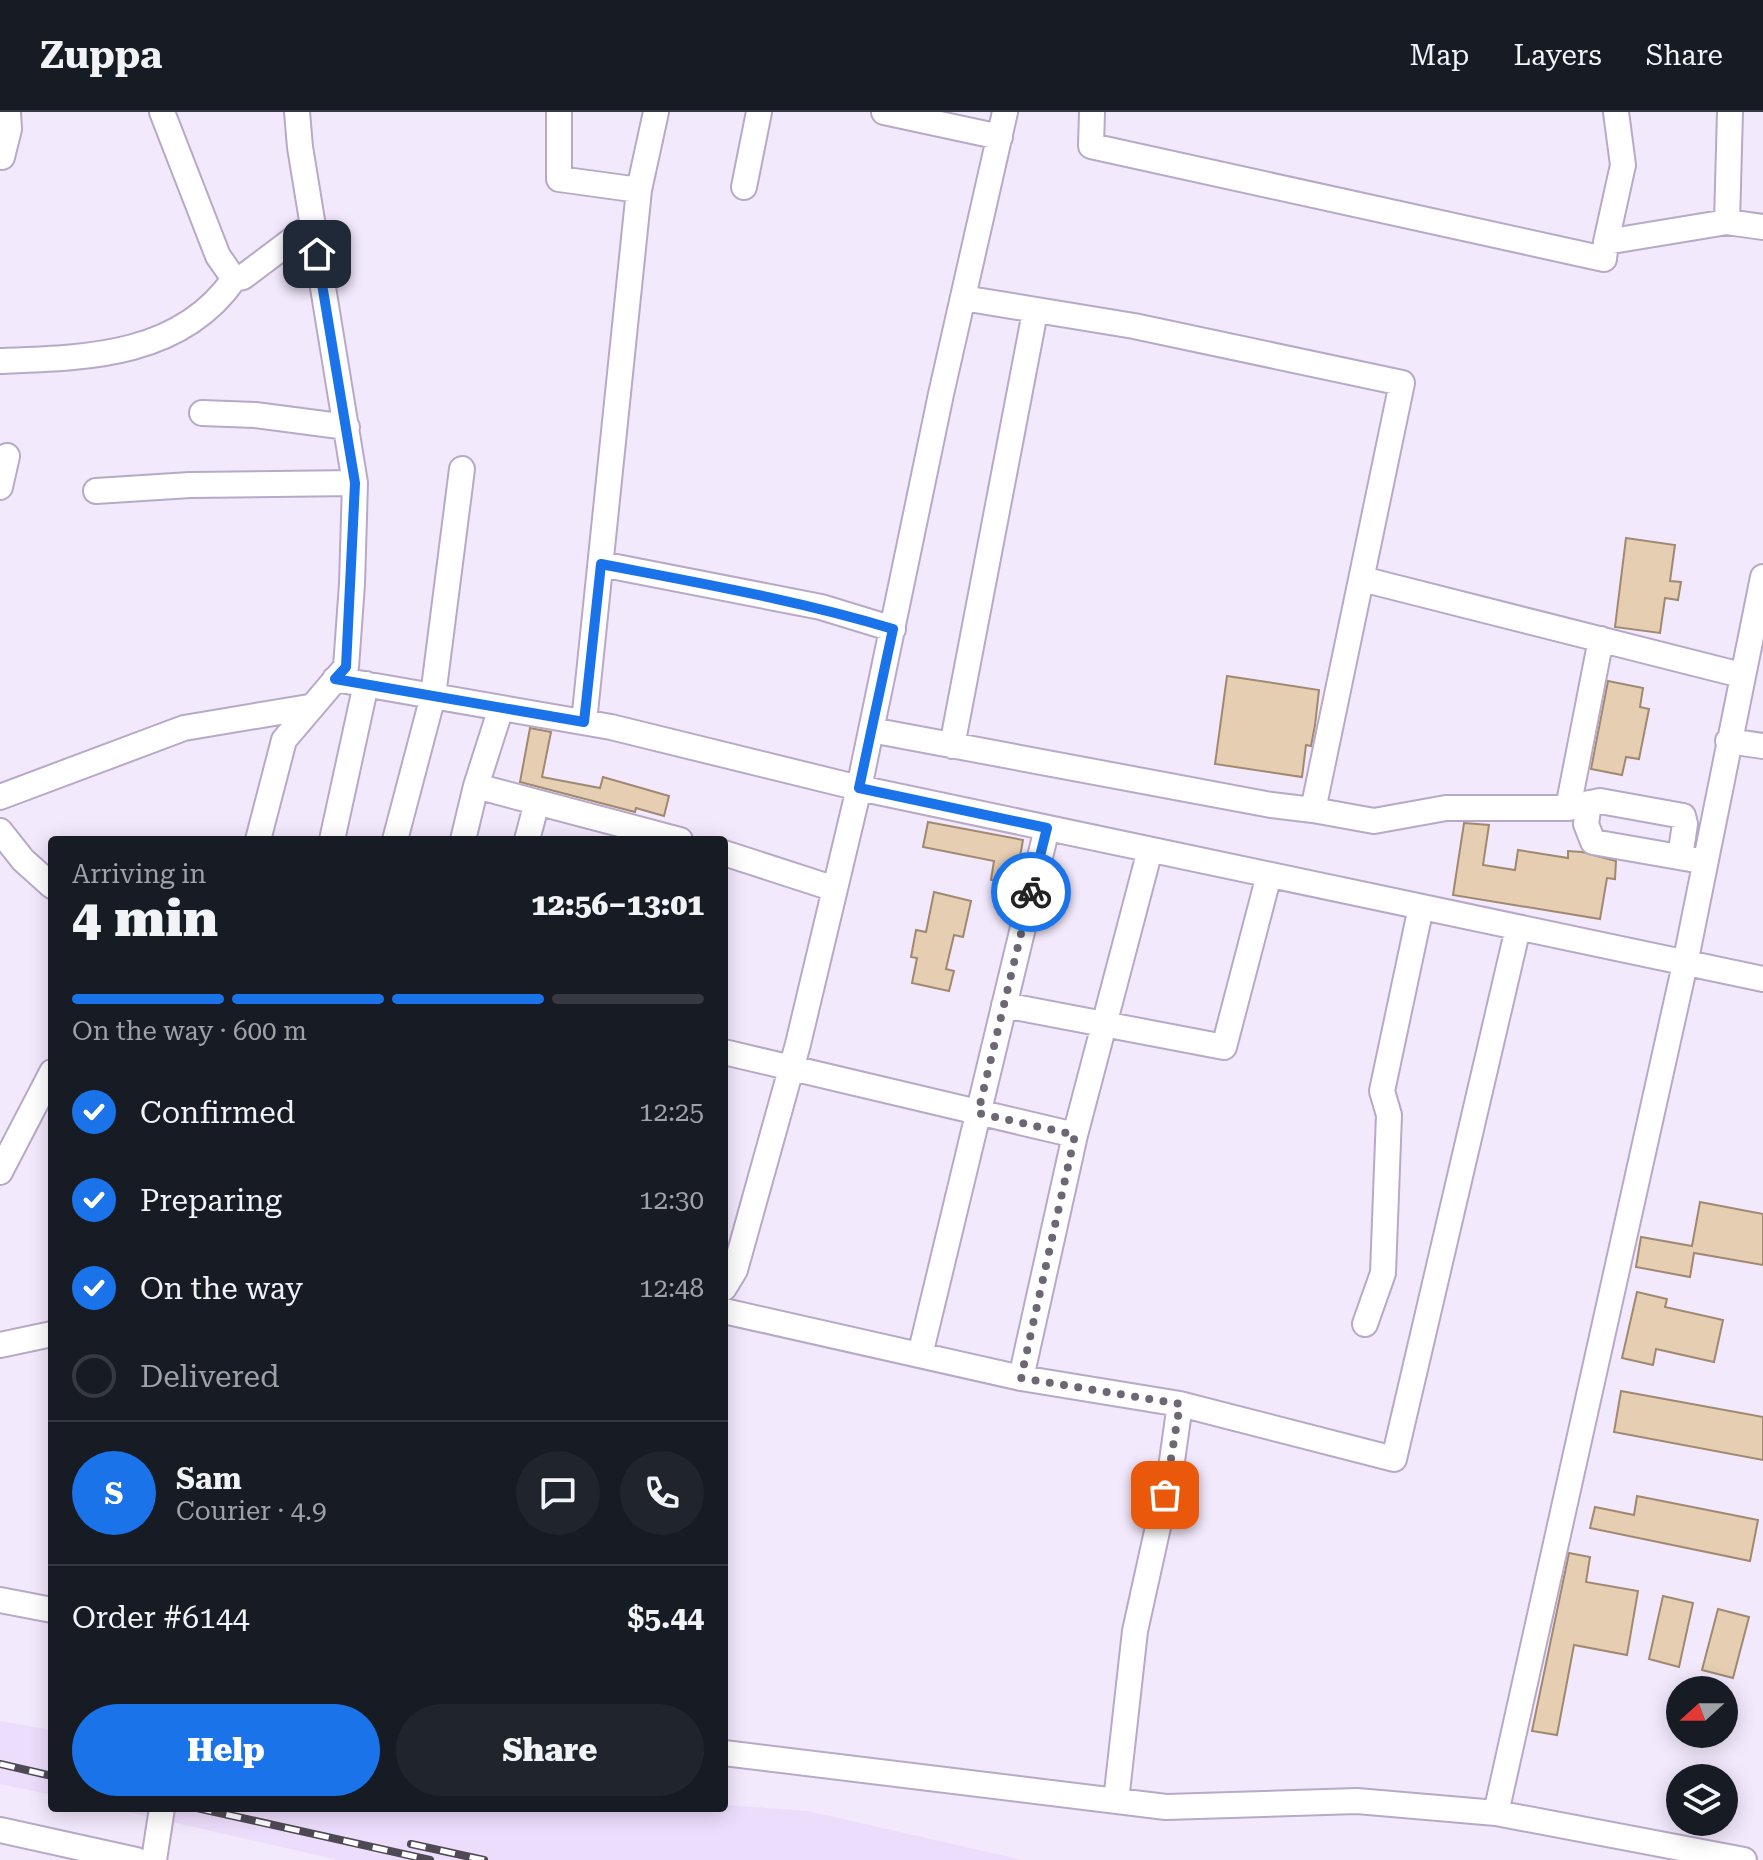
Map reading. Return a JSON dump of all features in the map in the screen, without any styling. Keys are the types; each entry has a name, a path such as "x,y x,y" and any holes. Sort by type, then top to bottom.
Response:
{"street":[{"path":"2,157 9,129 8,112"},
{"path":"162,112 218,256 234,279"},
{"path":"259,836 284,740 346,667 355,483 312,225 297,112"},
{"path":"559,112 559,179 639,190"},
{"path":"584,722 639,190 656,112"},
{"path":"744,187 759,112"},
{"path":"884,112 1000,137"},
{"path":"728,1281 735,1270 791,1069 859,788 1005,112"},
{"path":"1092,112 1091,146 1604,259 1623,165 1616,112"},
{"path":"1727,222 1730,112"},
{"path":"1606,242 1727,222 1763,227"},
{"path":"0,361 70,358 131,350 173,334 225,291 234,279 243,277 312,225"},
{"path":"963,298 1134,326 1402,383 1313,810"},
{"path":"952,746 1035,312"},
{"path":"202,413 255,415 347,427"},
{"path":"0,487 7,456"},
{"path":"396,836 433,696 462,469"},
{"path":"96,491 190,485 355,483"},
{"path":"601,564 821,607 893,629"},
{"path":"1496,1813 1685,964 1763,577"},
{"path":"1362,579 1741,675"},
{"path":"1601,639 1579,806 1593,842 1705,861"},
{"path":"335,679 584,722 859,788 1763,979"},
{"path":"333,836 366,684"},
{"path":"0,797 184,728 309,707"},
{"path":"464,836 501,708"},
{"path":"871,730 1271,805 1374,821 1482,805 1579,806 1617,802 1678,813 1685,824 1680,857"},
{"path":"1728,741 1763,746"},
{"path":"476,786 537,802 590,828 650,836"},
{"path":"528,836 537,802"},
{"path":"920,1355 1047,828"},
{"path":"0,831 23,860 48,882"},
{"path":"1021,1378 1075,1135 1150,850"},
{"path":"728,854 835,889"},
{"path":"1004,1005 1224,1047 1269,875"},
{"path":"1365,1324 1383,1273 1389,1115 1382,1091 1421,907"},
{"path":"728,1312 1021,1378 1180,1404 1394,1459 1518,928"},
{"path":"728,1053 1075,1135"},
{"path":"0,1172 48,1080"},
{"path":"0,1345 48,1335"},
{"path":"1116,1801 1135,1631 1171,1468 1180,1404"},
{"path":"0,1600 48,1609"},
{"path":"728,1753 1166,1807 1357,1801 1496,1813 1744,1860"},
{"path":"154,1860 161,1812"},
{"path":"0,1830 136,1860"}],"shaded area":[{"path":"0,1721 48,1729 48,1794 0,1784"},
{"path":"728,1805 808,1811 1022,1860 338,1860 128,1812 728,1812"}],"building":[{"path":"1626,538 1675,545 1670,581 1681,582 1678,600 1665,598 1660,633 1615,627"},
{"path":"1227,676 1319,690 1311,746 1306,745 1302,777 1215,764"},
{"path":"1608,681 1643,688 1640,707 1649,709 1639,759 1626,757 1622,775 1591,769"},
{"path":"530,728 551,732 542,777 600,788 603,777 669,796 664,816 636,808 635,812 520,782"},
{"path":"928,822 1023,840 1015,884 991,880 994,861 923,847"},
{"path":"1464,823 1489,825 1483,865 1515,870 1518,850 1568,858 1568,851 1582,852 1616,861 1615,879 1607,878 1600,919 1453,895"},
{"path":"934,892 971,901 963,937 954,935 946,969 954,971 949,991 912,983 917,958 911,957 916,930 926,932"},
{"path":"1700,1202 1763,1214 1763,1265 1694,1253 1690,1277 1636,1267 1641,1237 1692,1246"},
{"path":"1637,1292 1667,1299 1665,1307 1723,1320 1714,1362 1656,1349 1653,1365 1622,1358"},
{"path":"1621,1391 1763,1417 1763,1460 1614,1432"},
{"path":"1637,1496 1758,1520 1750,1561 1590,1528 1595,1507 1634,1515"},
{"path":"1569,1553 1590,1557 1586,1582 1638,1591 1627,1655 1574,1645 1557,1735 1532,1731"},
{"path":"1663,1596 1693,1603 1679,1667 1649,1659"},
{"path":"1718,1609 1749,1617 1734,1676 1702,1670"}],"railway":[{"path":"0,1764 48,1775"},
{"path":"215,1812 430,1860"},
{"path":"411,1844 484,1860"}],"way so far":[{"path":"1031,892 978,1113 1075,1135 1021,1378 1180,1404 1165,1495"}],"route":[{"path":"317,254 355,483 346,667 335,679 584,722 601,564 821,607 893,629 859,788 1047,828 1031,892"}]}
